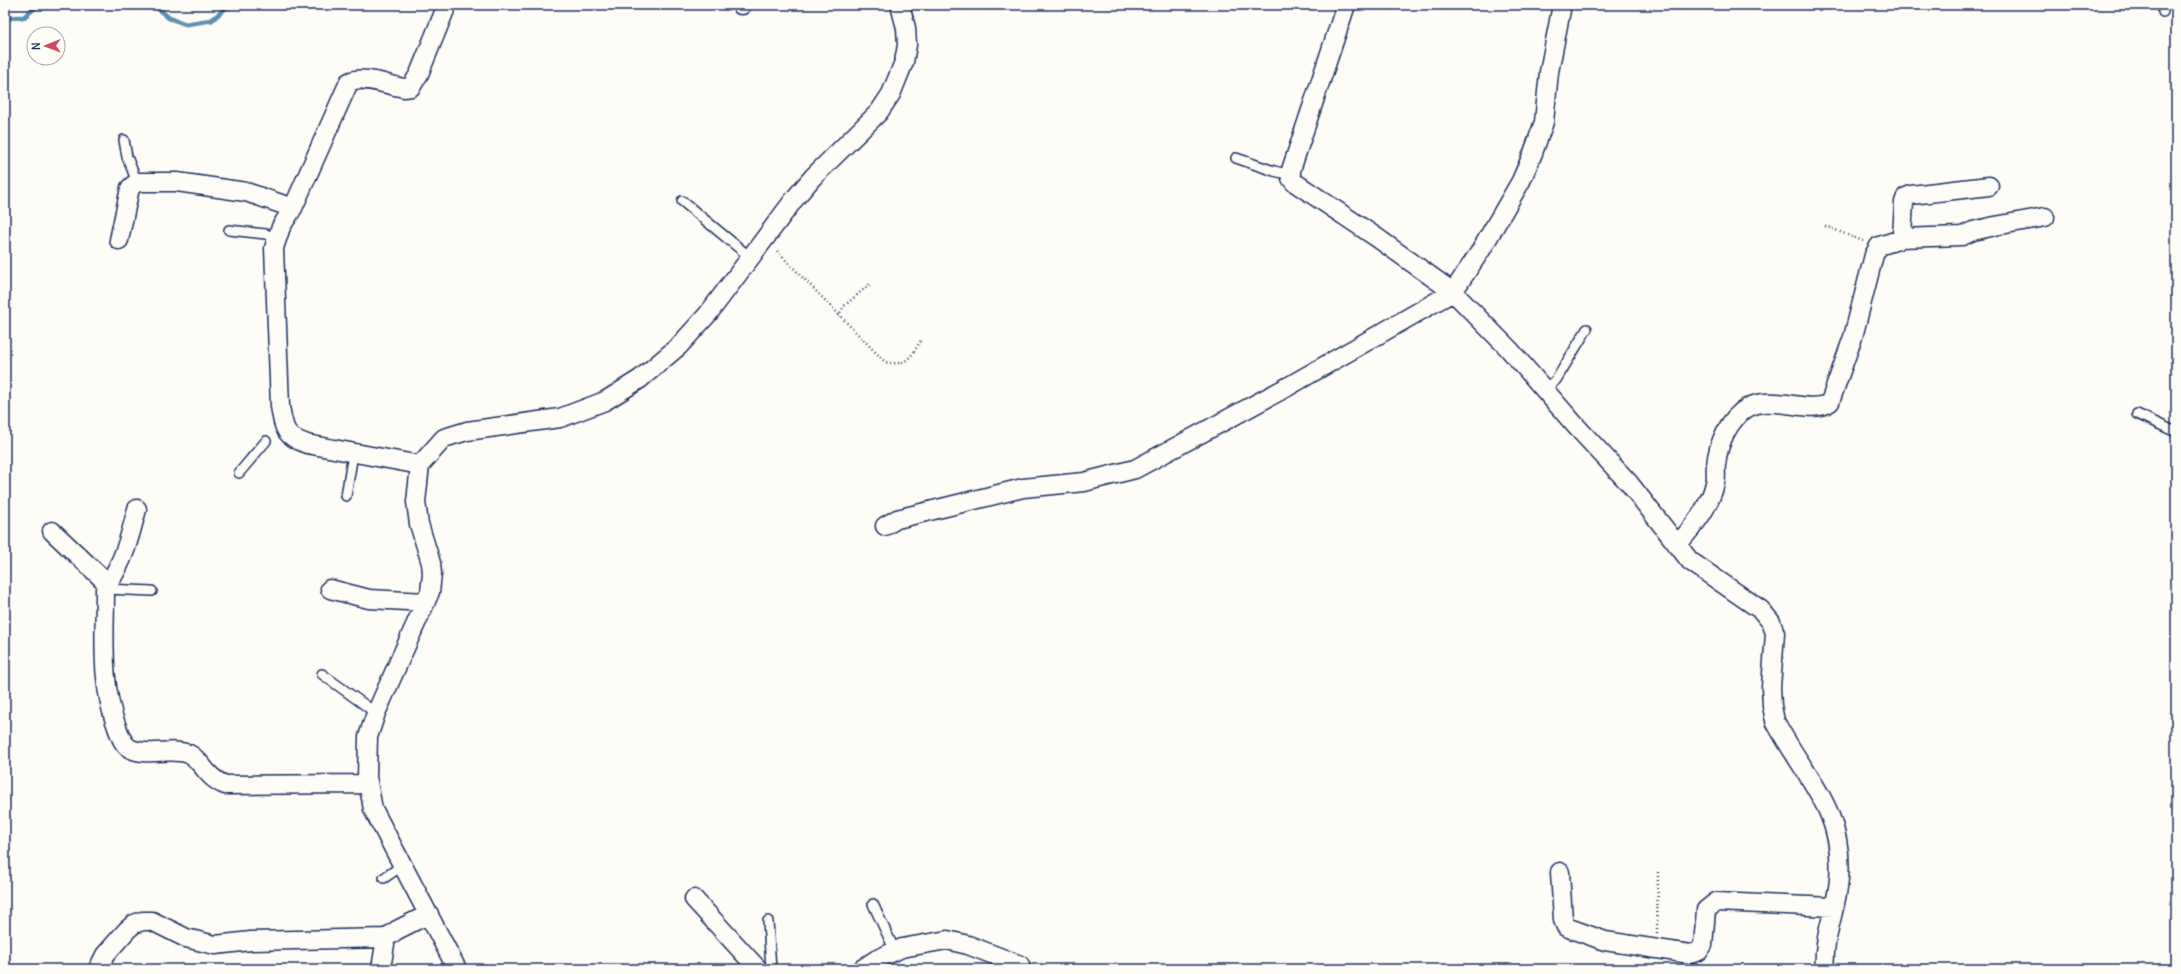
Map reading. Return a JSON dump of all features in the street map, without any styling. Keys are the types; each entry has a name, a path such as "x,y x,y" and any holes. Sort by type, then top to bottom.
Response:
{"street":[{"path":"420,465 353,454 307,444 294,439 281,428 274,281 274,248 281,227 293,208 349,82 354,79 404,88 411,87 419,74 447,5"},
{"path":"457,969 373,809 368,784 368,738 376,713 430,592 432,574 431,563 418,524 416,502 420,465 444,438 467,431 560,418 605,400 640,379 679,346 708,314 752,258 804,187 879,112 891,94 904,62 907,44 906,28 900,5"},
{"path":"1346,5 1291,175 1294,182 1376,237 1452,292 1509,349 1544,390 1629,483 1677,545 1698,568 1761,610 1771,622 1776,639 1771,687 1772,706 1775,721 1825,803 1836,828 1841,862 1839,881 1827,937 1825,969"},
{"path":"885,526 897,519 1023,488 1084,482 1135,469 1289,386 1452,292 1481,250 1522,181 1533,153 1544,122 1549,72 1562,5"},
{"path":"119,240 130,188 137,182 177,182 246,192 293,208"},
{"path":"1900,238 1902,236 1904,202 1906,197 1989,186"},
{"path":"1677,545 1696,523 1709,499 1715,482 1716,463 1721,443 1735,417 1755,404 1768,402 1819,407 1830,402 1853,337 1874,255 1878,246 1900,238 1962,236 1973,231 2045,217"},
{"path":"137,509 126,549 117,571 106,586 104,681 116,726 122,742 130,749 138,752 180,752 189,754 211,778 225,785 368,784"},
{"path":"52,531 106,586"},
{"path":"330,589 370,599 426,602"},
{"path":"1560,872 1563,920 1566,927 1573,932 1605,941 1690,954 1699,951 1703,945 1706,910 1710,905 1716,902 1833,907"},
{"path":"694,899 758,969"},
{"path":"98,969 105,956 127,930 134,924 142,921 152,922 186,938 215,945 258,941 386,938 397,930 429,914"},
{"path":"381,969 386,938"},
{"path":"862,969 877,959 895,951 915,945 947,940 1020,965"}],"lane":[{"path":"124,140 127,158 137,182"},
{"path":"1236,158 1291,175"},
{"path":"682,200 752,258"},
{"path":"229,230 266,234 277,240"},
{"path":"1544,390 1556,380 1587,329"},
{"path":"2137,414 2176,432"},
{"path":"239,472 266,441"},
{"path":"346,496 353,454"},
{"path":"106,586 152,591"},
{"path":"322,674 376,713"},
{"path":"384,878 403,865"},
{"path":"873,904 895,951"},
{"path":"768,921 771,969"}],"path":[{"path":"1825,226 1851,238 1878,246"},
{"path":"766,239 838,316 884,362 901,364 911,358 921,340"},
{"path":"838,316 844,306 870,284"},
{"path":"1657,949 1658,872"}],"waterway":[{"path":"5,18 24,17 38,5"},
{"path":"154,5 169,18 186,24 212,20 229,5"}]}
